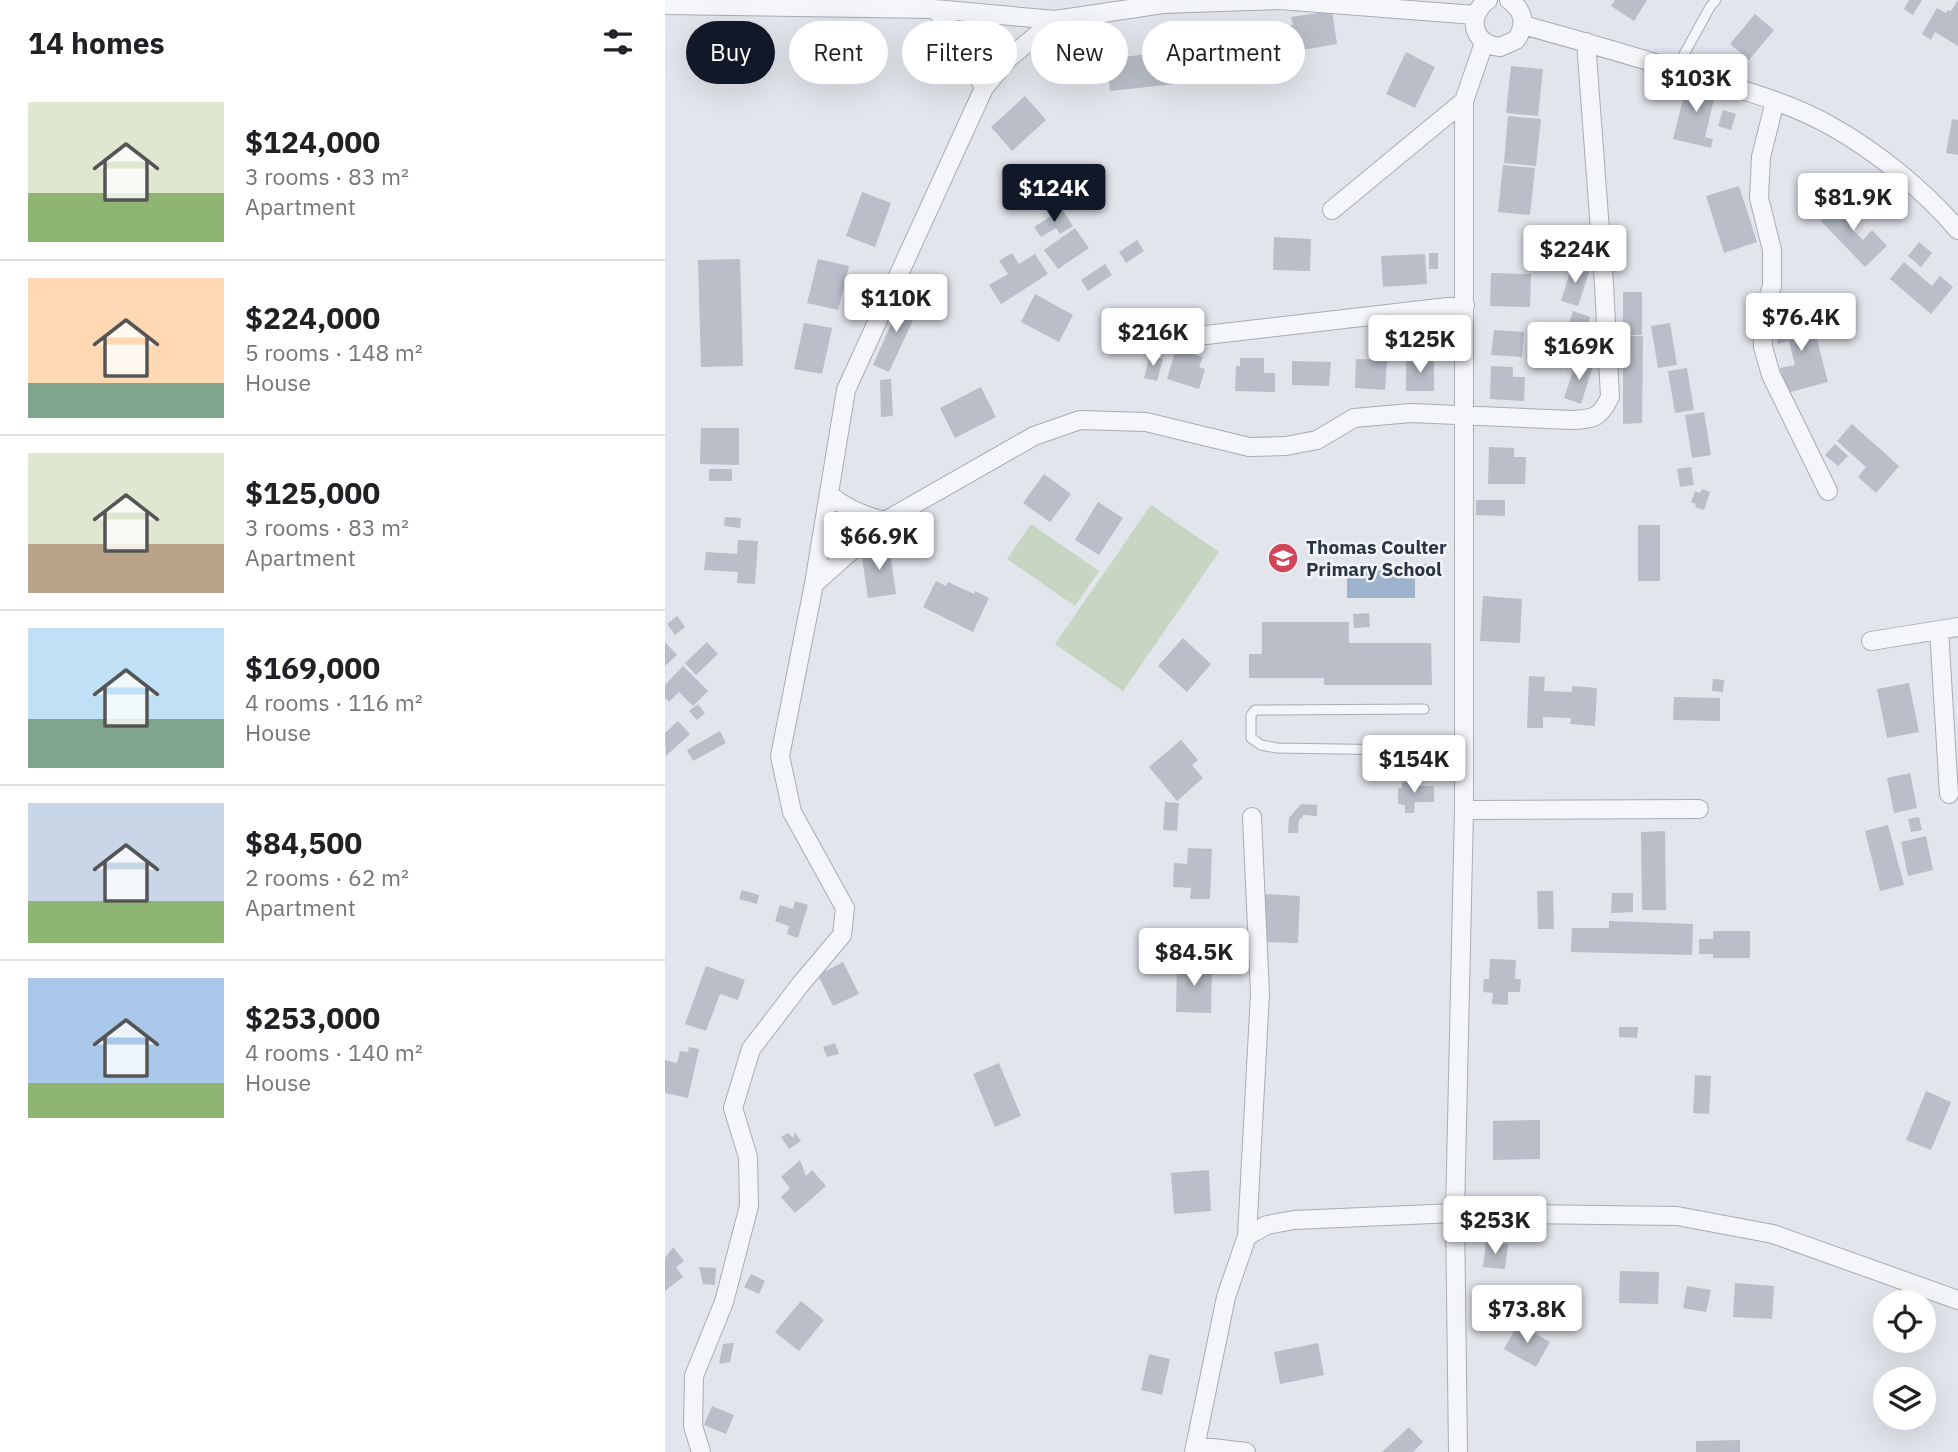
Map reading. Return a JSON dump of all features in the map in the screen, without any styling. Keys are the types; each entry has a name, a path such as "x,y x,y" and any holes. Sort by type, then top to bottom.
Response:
{"street":[{"path":"665,5 935,9 1055,20 1163,4 1280,0 1475,15"},
{"path":"1488,0 1480,6 1475,15 1475,30 1484,43 1500,47 1508,45 1521,33 1523,25 1520,10 1509,0"},
{"path":"935,9 958,37 984,88"},
{"path":"701,1452 693,1426 694,1376 724,1302 749,1206 748,1157 733,1108 751,1049 842,935 845,908 792,812 780,756 814,584 846,390 984,88 1009,58 1055,20"},
{"path":"1523,25 1775,101 1832,126 1897,171 1958,230"},
{"path":"814,584 885,521 1034,436 1080,421 1146,422 1249,447 1286,446 1317,440 1354,418 1411,413 1589,419 1603,412 1610,397 1586,42"},
{"path":"1458,1452 1455,1213 1464,810 1464,101 1484,43"},
{"path":"1332,210 1464,101"},
{"path":"1775,101 1761,158 1759,198 1772,250 1772,286 1762,317 1763,347 1771,375 1828,491"},
{"path":"1206,335 1465,305"},
{"path":"829,495 863,516 885,521"},
{"path":"1871,641 1958,627"},
{"path":"1939,630 1949,794"},
{"path":"1464,810 1699,809"},
{"path":"1247,1452 1194,1449 1226,1297 1247,1236 1261,995 1252,817"},
{"path":"1247,1236 1267,1225 1294,1220 1455,1213 1677,1216 1773,1234 1958,1300"}],"lane":[{"path":"1676,69 1716,0"},
{"path":"1424,709 1255,710 1251,715 1251,738 1261,746 1277,748 1464,751"}],"green space":[{"path":"1151,505 1219,552 1123,691 1055,644"},
{"path":"1031,524 1099,571 1075,606 1007,559"}],"water":[{"path":"1415,570 1415,598 1347,598 1347,571"}],"building":[{"path":"1615,0 1647,0 1634,21 1611,6"},
{"path":"1909,0 1922,0 1913,15 1904,9"},
{"path":"1958,0 1958,46 1935,32 1931,40 1922,34 1937,8 1946,13 1951,11"},
{"path":"1332,11 1337,44 1305,49 1305,21 1292,21 1291,17"},
{"path":"1755,14 1774,30 1749,60 1730,44"},
{"path":"1406,52 1435,67 1415,108 1386,94"},
{"path":"1142,55 1142,84 1175,84 1110,91 1109,84 1128,84 1128,56"},
{"path":"1511,66 1543,69 1538,116 1506,113"},
{"path":"1688,80 1717,87 1705,137 1713,139 1711,148 1673,139"},
{"path":"1025,96 1046,120 1012,151 991,127"},
{"path":"1723,110 1736,114 1731,130 1718,126"},
{"path":"1508,116 1541,119 1536,166 1504,163"},
{"path":"1952,119 1958,120 1958,155 1946,153"},
{"path":"1026,164 1032,172 1020,180 1014,172"},
{"path":"1503,165 1535,168 1530,215 1498,212"},
{"path":"1739,186 1757,242 1724,253 1706,196"},
{"path":"1089,187 1096,198 1082,207 1075,196"},
{"path":"862,192 891,203 875,247 846,236"},
{"path":"1845,197 1863,215 1850,227 1863,240 1872,230 1887,246 1865,267 1821,221"},
{"path":"1062,209 1073,226 1060,234 1056,228 1041,237 1034,227"},
{"path":"1075,228 1089,248 1058,269 1044,250"},
{"path":"1274,237 1311,239 1310,271 1273,270"},
{"path":"1137,240 1144,251 1126,263 1119,252"},
{"path":"1919,242 1932,253 1921,267 1908,256"},
{"path":"1012,253 1019,264 1035,254 1048,274 1001,304 989,285 1008,274 999,261"},
{"path":"1429,253 1438,253 1438,269 1429,269"},
{"path":"1425,254 1427,284 1383,287 1381,256"},
{"path":"740,259 743,366 701,367 698,260"},
{"path":"818,259 849,266 838,310 807,303"},
{"path":"1904,262 1932,286 1940,276 1953,287 1931,314 1890,279"},
{"path":"1573,263 1590,269 1578,306 1561,301"},
{"path":"1105,264 1112,275 1088,291 1081,280"},
{"path":"1491,273 1531,274 1530,307 1490,306"},
{"path":"1623,292 1642,292 1642,335 1623,335"},
{"path":"1035,294 1073,315 1059,342 1021,322"},
{"path":"903,297 920,305 889,372 873,365"},
{"path":"1573,311 1590,317 1578,354 1561,348"},
{"path":"1810,312 1828,382 1787,393 1780,368 1795,365 1789,341 1778,344 1772,322"},
{"path":"804,323 832,328 822,374 794,369"},
{"path":"1670,323 1677,365 1658,368 1651,326"},
{"path":"1494,330 1524,332 1522,357 1491,355"},
{"path":"1623,336 1643,336 1642,423 1623,424"},
{"path":"1176,349 1203,357 1199,367 1205,369 1199,389 1167,379"},
{"path":"1150,355 1163,359 1157,381 1144,378"},
{"path":"1240,358 1264,358 1264,373 1275,373 1275,392 1235,391 1236,366 1240,366"},
{"path":"1406,358 1434,358 1434,391 1406,391"},
{"path":"1356,359 1387,360 1385,390 1355,388"},
{"path":"1292,361 1331,362 1329,386 1292,385"},
{"path":"1576,361 1593,366 1581,404 1564,398"},
{"path":"1491,366 1513,367 1513,377 1525,377 1524,401 1490,399"},
{"path":"1687,368 1694,410 1675,413 1668,371"},
{"path":"891,379 893,416 881,417 880,380"},
{"path":"981,387 996,417 955,438 940,408"},
{"path":"1704,412 1711,455 1692,458 1685,415"},
{"path":"1852,424 1899,466 1876,493 1858,477 1866,467 1837,441"},
{"path":"701,428 739,428 739,465 700,464"},
{"path":"1835,444 1848,456 1838,466 1825,455"},
{"path":"1489,447 1514,448 1514,457 1526,457 1525,484 1488,484"},
{"path":"1691,467 1694,485 1680,487 1677,469"},
{"path":"709,469 732,469 732,481 709,481"},
{"path":"1044,474 1071,494 1050,522 1023,503"},
{"path":"1702,489 1710,492 1704,510 1695,507 1696,504 1691,502 1695,491 1700,493"},
{"path":"1476,500 1505,500 1505,516 1476,515"},
{"path":"1098,502 1123,518 1099,555 1075,540"},
{"path":"725,517 741,518 740,528 724,526"},
{"path":"1638,525 1660,525 1660,581 1638,581"},
{"path":"738,540 758,541 755,584 737,583 738,572 704,570 706,552 737,554"},
{"path":"889,546 896,594 868,598 861,551"},
{"path":"1422,564 1433,564 1433,578 1422,577"},
{"path":"936,581 946,586 948,582 989,598 973,632 923,607"},
{"path":"1483,596 1522,599 1520,643 1480,641"},
{"path":"1369,613 1370,627 1354,628 1353,614"},
{"path":"677,616 685,627 675,635 667,624"},
{"path":"1262,622 1349,622 1349,643 1431,643 1432,685 1324,685 1324,678 1249,678 1249,654 1262,654"},
{"path":"1183,638 1211,664 1187,692 1158,666"},
{"path":"665,642 677,655 665,666"},
{"path":"707,642 718,654 696,675 685,663"},
{"path":"683,666 708,691 693,706 679,692 669,702 665,698 665,685"},
{"path":"1529,676 1545,677 1544,691 1572,692 1572,686 1597,688 1595,726 1570,724 1571,718 1543,717 1543,728 1527,728"},
{"path":"1713,679 1724,680 1723,692 1712,691"},
{"path":"1909,683 1919,732 1887,738 1877,689"},
{"path":"1674,697 1720,698 1720,721 1673,720"},
{"path":"698,704 705,713 697,720 689,711"},
{"path":"678,721 690,734 666,756 665,733"},
{"path":"720,731 726,743 693,761 687,750"},
{"path":"1181,740 1198,760 1192,765 1203,778 1177,801 1149,767"},
{"path":"1409,758 1414,764 1397,780 1392,774"},
{"path":"1910,773 1917,808 1894,813 1887,778"},
{"path":"1402,782 1419,782 1419,786 1434,786 1434,802 1415,802 1414,813 1405,813 1405,805 1398,804 1398,788 1402,788"},
{"path":"1165,802 1179,803 1177,831 1163,830"},
{"path":"1301,804 1317,805 1317,816 1304,815 1299,820 1298,833 1288,833 1289,818"},
{"path":"1919,817 1922,830 1911,832 1908,819"},
{"path":"1888,825 1904,885 1880,891 1865,831"},
{"path":"1665,831 1666,910 1642,910 1641,832"},
{"path":"1926,836 1933,870 1908,876 1901,842"},
{"path":"1188,848 1212,849 1210,899 1190,899 1191,888 1173,887 1174,863 1187,864"},
{"path":"742,890 759,895 757,904 739,899"},
{"path":"1537,891 1553,891 1554,929 1538,929"},
{"path":"1612,893 1633,893 1633,912 1611,913"},
{"path":"1264,894 1300,896 1298,943 1262,942"},
{"path":"795,901 808,905 798,938 787,934 789,926 775,921 780,905 793,909"},
{"path":"1609,921 1693,924 1692,955 1571,952 1572,928 1609,928"},
{"path":"1713,931 1750,931 1750,958 1713,958 1713,954 1699,954 1699,939 1713,939"},
{"path":"1490,959 1516,960 1515,979 1521,979 1520,992 1508,992 1508,1005 1492,1004 1493,993 1483,992 1484,979 1489,979"},
{"path":"843,962 859,994 833,1006 818,975"},
{"path":"1177,964 1212,965 1211,1013 1176,1012"},
{"path":"706,966 745,980 738,1000 720,994 706,1031 685,1024"},
{"path":"1619,1027 1638,1027 1637,1038 1619,1037"},
{"path":"835,1043 839,1054 827,1057 823,1047"},
{"path":"689,1047 699,1049 688,1098 665,1093 665,1060 677,1063 680,1051 688,1052"},
{"path":"999,1063 1021,1116 995,1127 973,1074"},
{"path":"1695,1075 1711,1076 1709,1114 1693,1113"},
{"path":"1926,1091 1951,1102 1931,1150 1906,1140"},
{"path":"1540,1120 1540,1159 1493,1160 1493,1121"},
{"path":"795,1132 801,1141 789,1149 781,1137 788,1133 793,1138"},
{"path":"800,1160 806,1176 812,1170 826,1186 795,1213 781,1197 790,1188 781,1177"},
{"path":"1209,1170 1211,1211 1174,1214 1171,1173"},
{"path":"1486,1242 1508,1244 1505,1269 1483,1267"},
{"path":"673,1247 684,1261 676,1267 683,1277 665,1291 665,1258"},
{"path":"699,1267 716,1268 715,1285 703,1284"},
{"path":"1620,1271 1659,1272 1658,1304 1619,1303"},
{"path":"751,1274 765,1281 759,1294 744,1287"},
{"path":"1735,1283 1774,1286 1772,1319 1733,1317"},
{"path":"1687,1286 1711,1290 1706,1312 1683,1308"},
{"path":"801,1301 824,1320 799,1351 775,1332"},
{"path":"1518,1324 1550,1342 1536,1367 1504,1349"},
{"path":"734,1343 730,1362 719,1364 723,1344"},
{"path":"1318,1343 1324,1375 1280,1384 1274,1352"},
{"path":"1149,1354 1170,1359 1162,1395 1141,1390"},
{"path":"712,1406 734,1415 726,1434 704,1425"},
{"path":"1409,1427 1423,1442 1413,1452 1382,1452"},
{"path":"1740,1440 1740,1452 1696,1452 1696,1441"}],"place":[{"name":"Thomas Coulter Primary School","path":"1283,558"}]}
